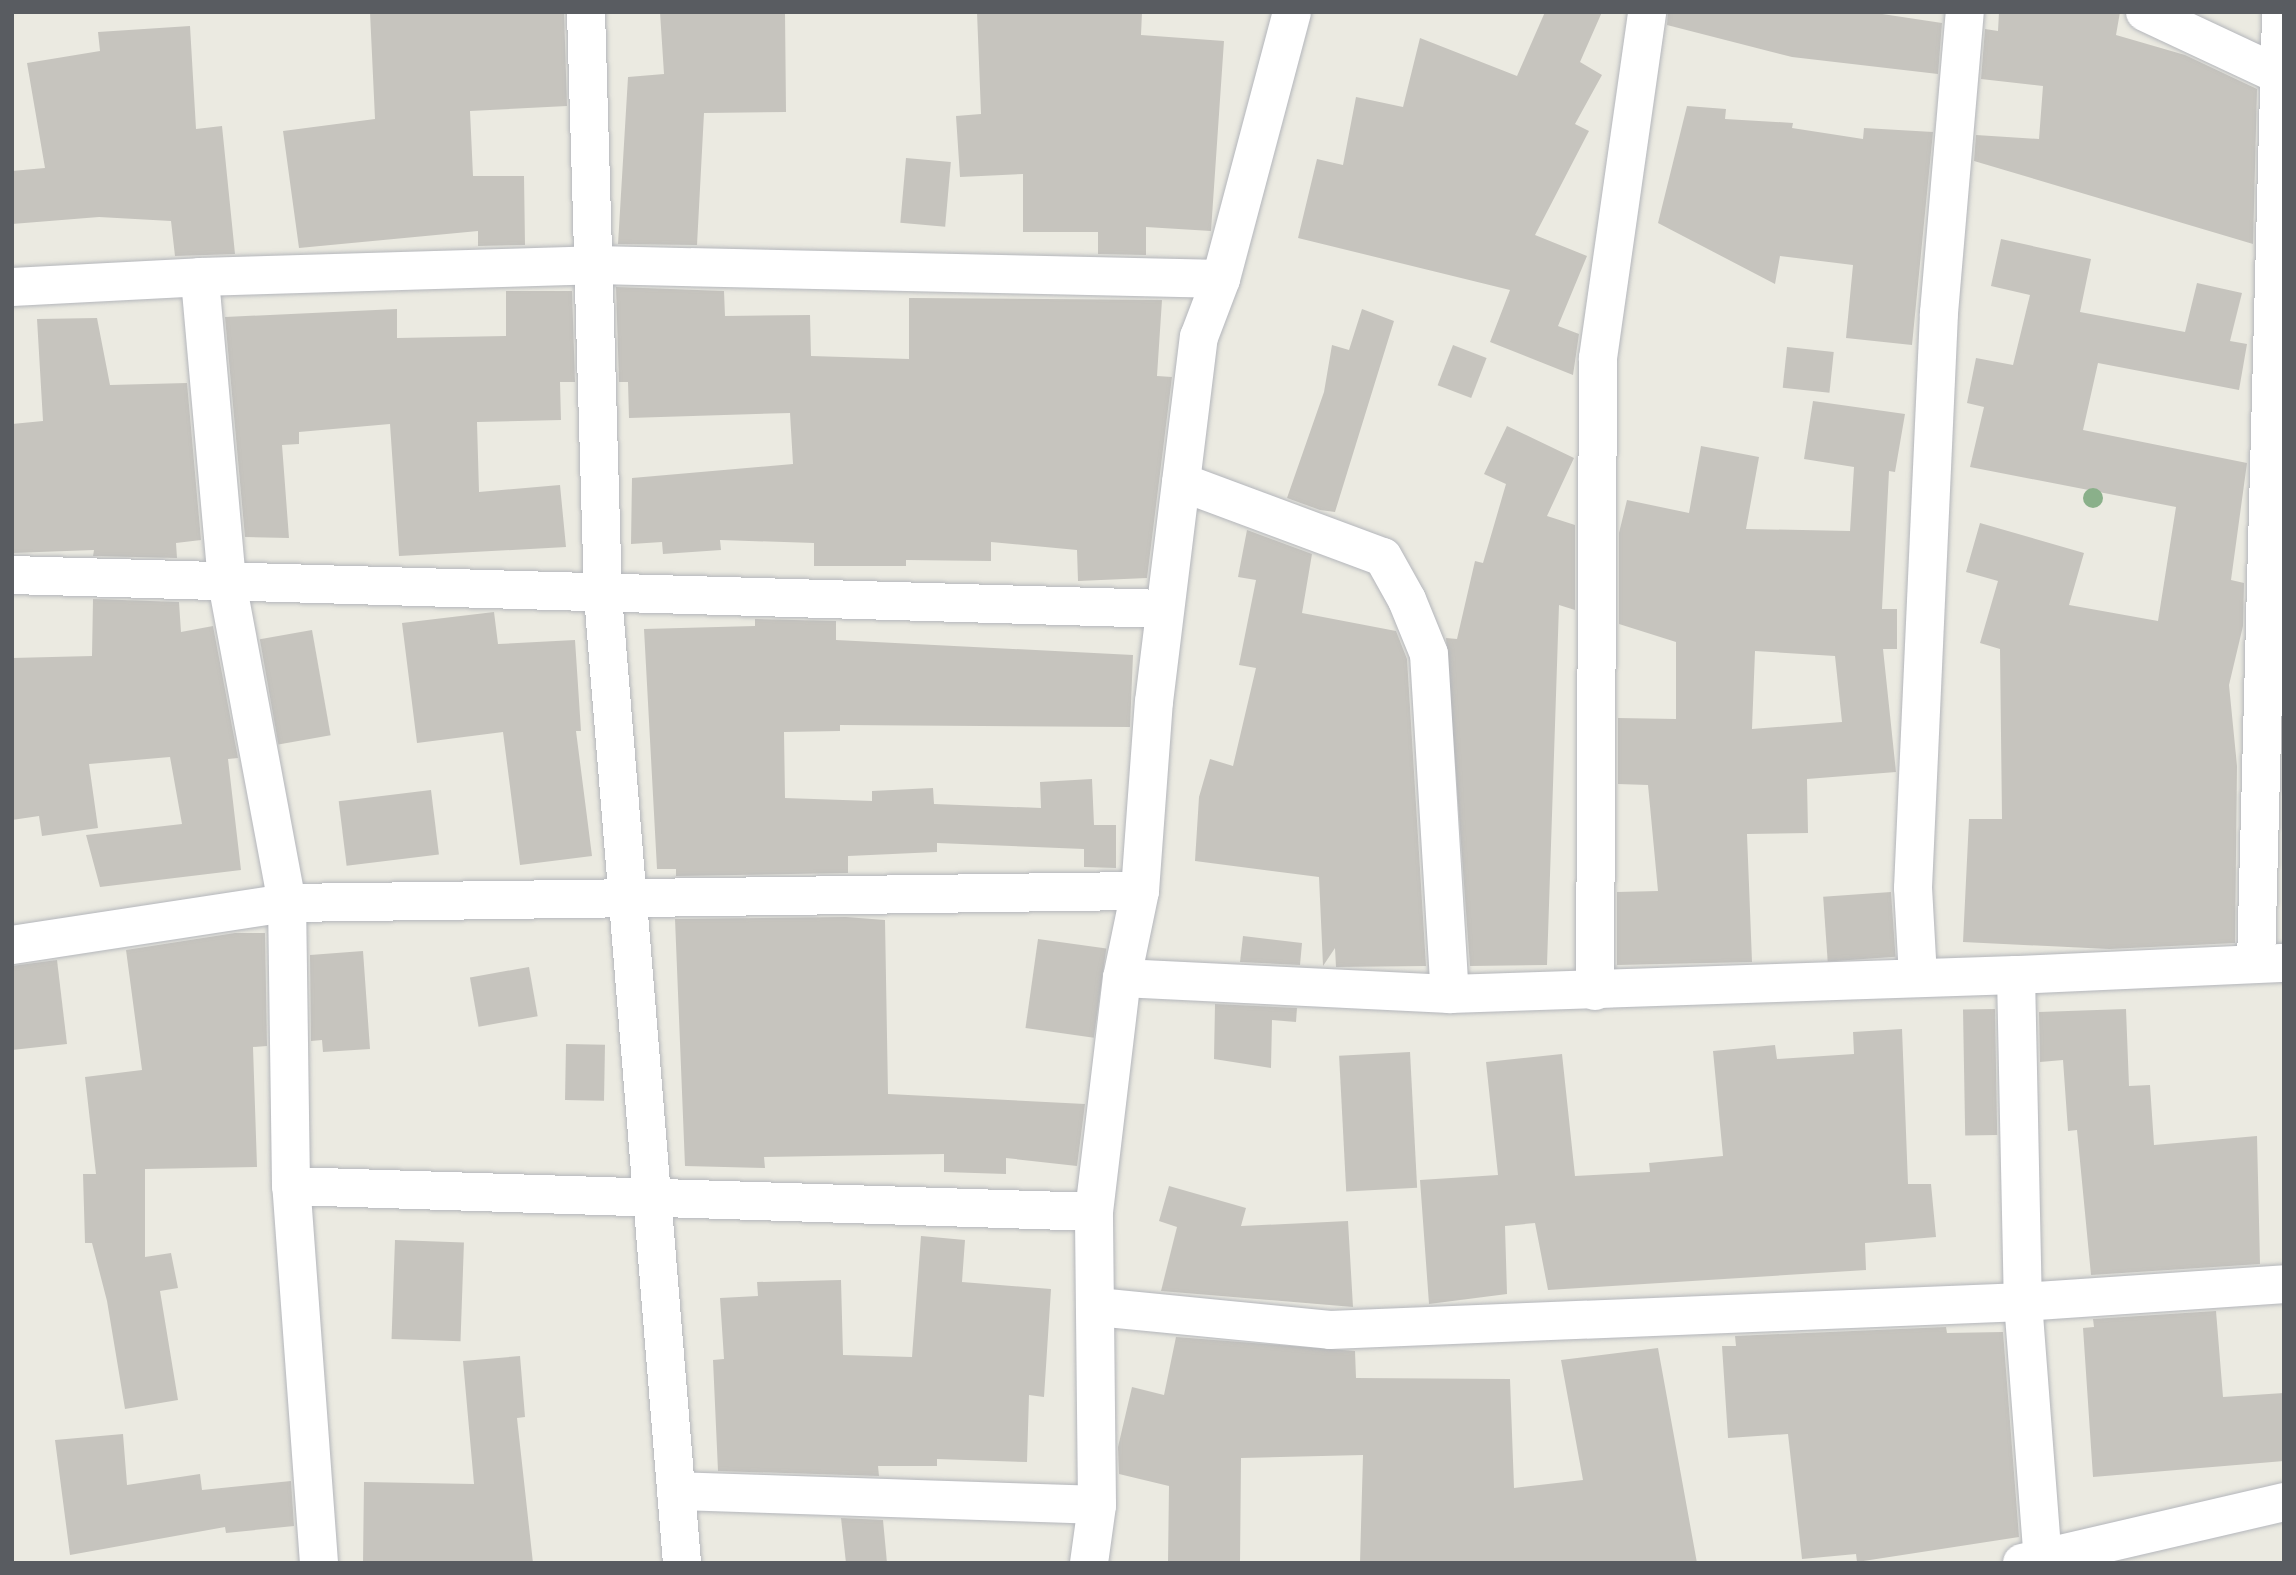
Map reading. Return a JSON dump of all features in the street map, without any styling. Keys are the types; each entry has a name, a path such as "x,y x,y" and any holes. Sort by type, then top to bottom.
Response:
{"street":[{"path":"586,12 603,596 682,1563"},
{"path":"1089,1563 1097,1505 1094,1212 1122,978 1140,891 1164,609 1199,337 1221,279 1292,12"},
{"path":"1595,991 1598,358 1647,12"},
{"path":"1917,977 1913,888 1938,327 1965,12"},
{"path":"2145,12 2282,77"},
{"path":"1122,978 1450,994 1595,991 2270,963 2281,12"},
{"path":"12,287 200,277 595,265 1221,279"},
{"path":"200,277 227,582 287,903 291,1186 319,1563"},
{"path":"1181,482 1383,557 1407,600 1429,654 1450,994"},
{"path":"12,575 603,596 1164,609"},
{"path":"12,945 287,903 1140,891"},
{"path":"2016,975 2024,1302 2036,1562 2284,1502"},
{"path":"291,1186 653,1203 1094,1212"},
{"path":"1097,1307 1330,1330 2024,1302 2284,1284"},
{"path":"676,1491 1097,1505"}],"building":[{"path":"370,12 564,12 567,106 470,111 473,176 524,176 525,245 478,246 478,231 299,248 283,131 375,119"},
{"path":"660,12 785,12 786,112 704,113 697,245 618,244 628,77 664,74"},
{"path":"977,12 1142,12 1141,35 1224,41 1211,231 1146,227 1146,255 1098,254 1098,232 1023,232 1023,174 960,177 956,116 981,114"},
{"path":"1545,12 1602,12 1580,62 1602,75 1575,124 1589,131 1535,235 1587,256 1558,326 1579,334 1573,375 1490,342 1510,290 1298,238 1317,159 1343,165 1356,97 1403,107 1420,38 1517,76"},
{"path":"1668,12 1869,12 1942,23 1938,74 1792,57 1667,25"},
{"path":"1999,12 2120,12 2116,35 2185,55 2257,89 2253,244 1974,161 1976,135 2039,139 2043,86 1981,79 1985,29 1998,31"},
{"path":"190,26 196,129 222,126 235,254 175,256 171,221 99,217 12,224 12,171 45,168 27,63 100,51 98,32"},
{"path":"1687,106 1726,109 1725,119 1793,123 1792,128 1863,139 1864,128 1933,132 1912,345 1846,338 1853,265 1780,256 1775,284 1658,223"},
{"path":"906,158 951,162 945,227 900,223"},
{"path":"2001,239 2091,259 2080,312 2185,332 2197,283 2242,293 2230,341 2247,344 2239,390 2098,363 2083,430 2247,463 2231,580 2244,583 2243,626 2229,685 2237,766 2235,943 2109,949 1963,942 1969,819 2002,819 2000,649 1980,643 1998,581 1966,572 1980,523 2084,553 2069,605 2158,621 2176,507 1970,467 1984,407 1967,403 1976,358 2013,365 2030,295 1991,286"},
{"path":"616,287 724,291 725,316 810,315 811,356 909,359 909,298 1162,300 1157,376 1172,377 1147,578 1078,581 1077,550 991,542 991,561 906,560 906,566 814,566 814,543 720,540 721,550 663,554 662,542 631,544 632,478 793,464 790,413 629,418 628,382 619,382"},
{"path":"506,291 572,291 575,382 560,382 561,420 477,422 479,492 560,485 566,547 399,556 390,424 299,432 299,444 282,445 289,538 245,537 225,317 397,309 397,338 506,336"},
{"path":"1362,309 1394,321 1335,512 1320,510 1287,498 1324,392 1332,345 1349,350"},
{"path":"97,318 110,385 187,383 201,540 176,543 177,558 93,556 94,550 12,553 12,424 43,421 37,319"},
{"path":"1453,345 1487,358 1471,398 1438,385"},
{"path":"1787,347 1834,352 1829,393 1783,388"},
{"path":"1813,401 1905,414 1895,472 1889,471 1882,609 1897,609 1897,649 1883,649 1896,772 1807,779 1808,833 1747,834 1752,962 1617,965 1617,892 1658,891 1648,785 1618,784 1618,718 1676,719 1676,642 1619,624 1619,533 1627,500 1689,513 1701,446 1759,457 1746,529 1850,531 1854,467 1804,459","holes":["1755,651 1835,656 1842,722 1752,729"]},
{"path":"1507,426 1574,458 1547,516 1575,525 1575,610 1559,605 1547,965 1470,966 1446,638 1457,639 1475,561 1483,563 1506,484 1484,474"},
{"path":"1247,530 1312,554 1302,613 1396,631 1407,659 1426,966 1336,967 1335,948 1323,966 1319,877 1195,861 1199,797 1210,759 1233,766 1256,668 1239,665 1256,580 1238,577"},
{"path":"93,599 179,602 181,632 213,626 238,758 228,759 241,870 100,887 86,835 182,824 170,757 89,764 98,828 42,836 39,816 12,820 12,658 92,656"},
{"path":"494,612 498,644 575,640 581,731 576,731 592,856 520,865 503,732 417,743 402,623"},
{"path":"755,619 836,621 836,640 1133,655 1130,727 840,725 840,731 784,732 785,798 872,801 872,791 933,788 934,804 1041,808 1040,782 1092,779 1094,825 1116,825 1116,868 1084,867 1084,849 937,843 937,852 848,856 848,873 676,876 676,869 657,869 644,629 755,626"},
{"path":"312,630 331,735 278,745 260,639"},
{"path":"431,790 439,855 347,866 339,801"},
{"path":"1891,892 1896,957 1828,962 1823,897"},
{"path":"846,917 885,920 888,1094 1085,1104 1077,1166 1006,1158 1006,1174 944,1172 944,1154 764,1157 765,1168 685,1166 675,919"},
{"path":"235,933 265,933 267,1046 253,1047 257,1167 145,1169 145,1257 171,1253 178,1288 160,1291 178,1400 125,1409 107,1301 92,1243 85,1243 83,1174 96,1174 85,1077 142,1070 126,950"},
{"path":"1243,936 1302,943 1300,965 1240,962"},
{"path":"1038,939 1106,949 1094,1038 1025,1028"},
{"path":"363,951 370,1049 323,1052 322,1040 311,1041 310,955"},
{"path":"57,960 67,1044 12,1050 12,966"},
{"path":"529,967 538,1016 479,1027 470,977"},
{"path":"1215,1004 1297,1008 1296,1022 1272,1020 1271,1068 1214,1059"},
{"path":"1995,1009 1997,1135 1965,1136 1963,1010"},
{"path":"2126,1009 2129,1086 2150,1085 2154,1145 2257,1136 2260,1264 2091,1275 2077,1130 2068,1131 2063,1060 2040,1062 2039,1012"},
{"path":"1902,1029 1908,1184 1931,1184 1936,1237 1865,1243 1866,1270 1548,1290 1535,1223 1505,1226 1507,1294 1429,1304 1420,1180 1498,1175 1486,1062 1562,1054 1575,1176 1650,1172 1649,1163 1723,1156 1713,1051 1775,1045 1777,1059 1854,1054 1853,1032"},
{"path":"566,1044 605,1045 604,1101 565,1100"},
{"path":"1410,1052 1417,1188 1346,1192 1339,1056"},
{"path":"1169,1186 1246,1208 1241,1226 1348,1221 1353,1307 1161,1291 1177,1227 1159,1221"},
{"path":"921,1236 965,1240 962,1282 1051,1289 1044,1397 1029,1395 1027,1462 937,1459 937,1466 878,1466 879,1476 718,1471 713,1360 724,1359 720,1298 758,1296 757,1282 841,1280 843,1355 912,1357"},
{"path":"395,1240 464,1242 461,1341 392,1339"},
{"path":"2216,1311 2223,1397 2284,1393 2284,1461 2093,1477 2083,1328 2094,1327 2093,1319"},
{"path":"1946,1327 1947,1333 2003,1332 2019,1537 1857,1562 1856,1554 1802,1559 1788,1434 1728,1438 1722,1346 1736,1346 1735,1336"},
{"path":"1176,1337 1355,1351 1356,1378 1510,1379 1514,1488 1583,1480 1561,1360 1658,1348 1697,1563 1360,1563 1363,1455 1241,1458 1240,1563 1168,1563 1169,1486 1119,1474 1118,1447 1132,1387 1164,1395"},
{"path":"520,1356 525,1417 517,1418 533,1563 363,1563 364,1482 474,1484 463,1361"},
{"path":"123,1434 127,1485 200,1474 202,1490 291,1481 294,1526 226,1533 225,1527 70,1555 55,1440"},
{"path":"841,1518 883,1520 887,1563 846,1563"}]}
